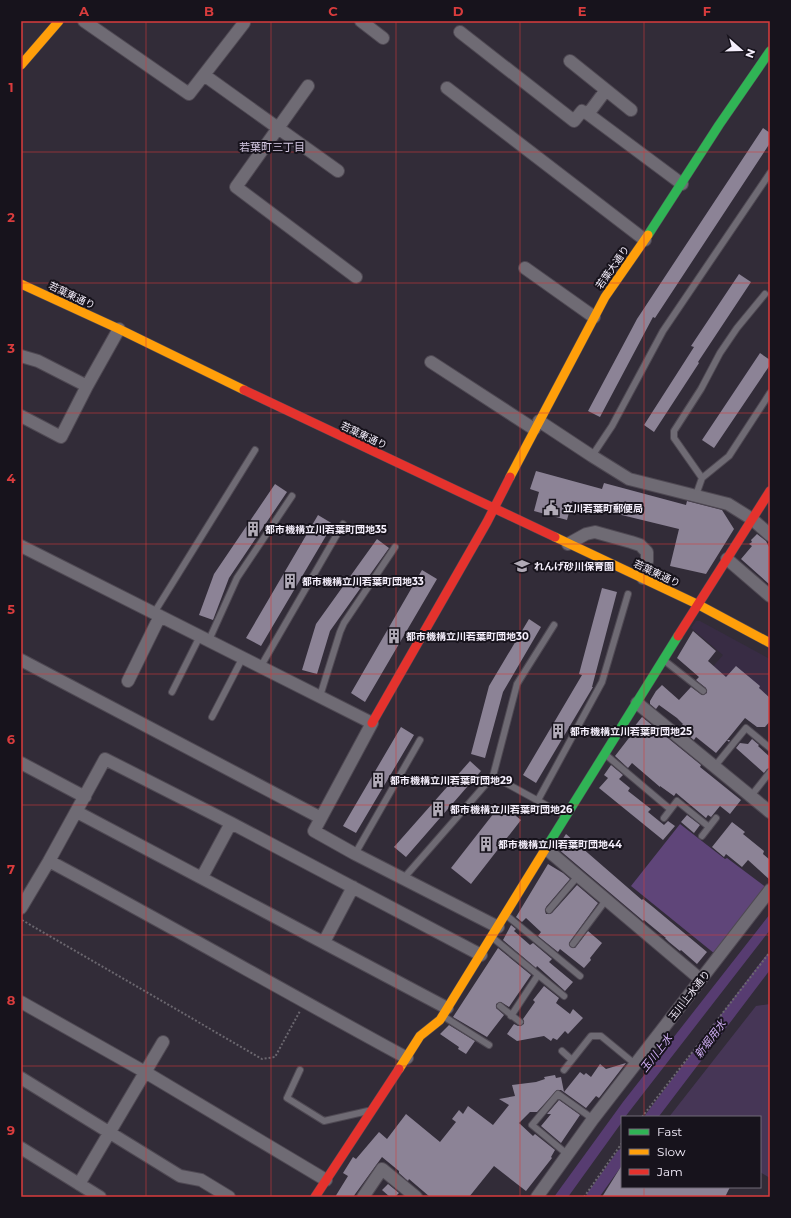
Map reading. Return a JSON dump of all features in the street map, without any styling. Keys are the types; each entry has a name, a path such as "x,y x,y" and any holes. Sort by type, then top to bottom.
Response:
{"street":[{"path":"21,65 58,21"},
{"path":"84,21 189,94 244,23"},
{"path":"361,21 383,38"},
{"path":"460,32 574,121 582,111 588,114 682,184"},
{"name":"若葉大通り","path":"372,723 487,522 605,297 645,240 719,125 770,51"},
{"path":"570,61 631,110"},
{"path":"204,75 338,171"},
{"path":"308,86 236,187 356,277"},
{"path":"447,88 645,240"},
{"path":"588,114 606,90"},
{"path":"524,268 594,317"},
{"name":"若葉東通り","path":"21,284 119,329 568,544 643,578 699,605 770,643"},
{"path":"21,416 60,437 119,329"},
{"path":"21,356 38,361 87,386"},
{"path":"431,362 630,479 728,504 752,519 770,535"},
{"path":"314,1197 420,1036 440,1020 495,933 545,848 770,491"},
{"path":"568,544 586,534 594,532 640,545 647,552 647,561 643,578"},
{"path":"21,546 372,723 314,831 403,879 495,933"},
{"path":"727,559 770,596"},
{"path":"128,681 157,614"},
{"path":"21,660 321,818"},
{"path":"637,703 770,812"},
{"path":"21,908 106,759 481,955"},
{"path":"21,763 85,797"},
{"path":"77,812 324,942 445,1012"},
{"path":"202,877 231,823"},
{"path":"545,848 700,979"},
{"path":"49,861 150,915 305,1003 406,1058"},
{"path":"324,942 353,888"},
{"name":"玉川上水通り","path":"537,1197 593,1119 770,890"},
{"path":"21,1002 145,1072 326,1180"},
{"path":"79,1184 163,1042"},
{"path":"21,1078 180,1176 201,1180 229,1197"},
{"path":"21,1148 100,1197"},
{"path":"363,1197 382,1169 416,1197"}],"lane":[{"path":"592,456 612,426 663,331 770,173"},
{"path":"702,478 674,438 674,431 701,389 720,353 737,328 765,294"},
{"path":"696,495 702,478 729,456 770,392"},
{"path":"157,614 255,450"},
{"path":"172,692 237,578 292,496"},
{"path":"261,666 343,524"},
{"path":"320,696 344,623 395,547"},
{"path":"538,800 602,682 628,594"},
{"path":"403,879 493,776 517,684 554,625"},
{"path":"212,717 243,657"},
{"path":"664,660 703,691"},
{"path":"715,766 746,728 770,748"},
{"path":"355,854 420,740"},
{"path":"604,754 670,809"},
{"path":"751,796 770,772"},
{"path":"493,776 565,816"},
{"path":"664,818 677,801 709,827"},
{"path":"702,836 716,818"},
{"path":"549,910 578,876"},
{"path":"573,944 606,900"},
{"path":"506,914 580,976"},
{"path":"495,933 538,975 564,996"},
{"path":"511,1016 538,975"},
{"path":"500,1006 520,1022"},
{"path":"445,1012 488,1045"},
{"path":"564,1070 591,1036 601,1036 635,1064"},
{"path":"562,1051 572,1060"},
{"path":"300,1070 287,1098 324,1121 373,1109"},
{"path":"567,1154 532,1125 558,1094 593,1119"}],"path":[{"path":"21,919 262,1059 275,1057 305,1003"},
{"path":"643,1116 770,952"},
{"path":"584,1197 621,1144"}],"shaded area":[{"path":"696,621 700,621 770,659 770,692 756,709 710,670 723,655 691,628"},
{"path":"680,824 725,859 727,858 767,888 715,954 631,886"},
{"path":"770,914 770,930 626,1116 621,1116 621,1123 568,1197 554,1197 623,1102"},
{"path":"770,1004 770,1178 761,1173 761,1116 670,1116 756,1006"}],"building":[{"path":"763,128 770,133 770,143 655,318 653,317 600,417 588,411 637,319"},
{"path":"739,274 751,282 654,432 644,425 694,347 691,346"},
{"path":"760,353 770,360 770,365 714,448 702,440"},
{"path":"536,471 602,489 604,483 686,505 687,501 722,510 734,529 706,574 670,566 679,529 597,509 572,501 567,520 534,511 539,492 530,489"},
{"name":"都市機構立川若葉町団地35","path":"275,484 287,492 229,578 213,620 199,615 214,574"},
{"name":"都市機構立川若葉町団地33","path":"318,515 333,524 261,646 246,638"},
{"path":"757,534 766,541 770,549 770,585 741,559 752,546 749,544"},
{"path":"377,539 389,548 330,631 317,674 302,670 316,624"},
{"name":"都市機構立川若葉町団地30","path":"422,570 437,579 365,702 351,693"},
{"path":"602,588 617,592 593,687 536,783 523,775 582,675 579,674"},
{"path":"529,619 541,627 503,692 485,758 471,754 489,686"},
{"path":"693,631 716,651 708,661 726,677 736,666 760,686 759,688 770,698 770,721 765,727 757,727 745,718 716,753 696,737 694,740 679,728 683,724 677,718 659,705 656,709 650,704 650,701 656,691 662,685 679,700 691,687 702,695 707,693 706,688 696,680 699,677 677,658"},
{"path":"642,717 741,800 730,814 720,806 711,817 708,815 706,818 676,793 674,796 660,787 632,763 628,768 615,756 632,734 630,732"},
{"name":"都市機構立川若葉町団地29","path":"401,727 414,735 356,833 343,826"},
{"path":"752,739 770,757 770,768 764,773 736,748 740,743 748,744"},
{"name":"都市機構立川若葉町団地26","path":"470,761 481,771 406,857 394,847"},
{"path":"611,765 623,775 619,779 630,788 628,791 651,809 648,812 664,825 668,821 675,826 663,840 599,788 608,778 604,775"},
{"name":"都市機構立川若葉町団地44","path":"501,804 521,820 471,884 451,868"},
{"path":"687,815 700,825 694,833 681,822"},
{"path":"732,822 745,832 743,834 764,851 763,854 770,860 770,880 748,860 742,867 726,854 724,857 712,847"},
{"path":"566,834 642,900 643,899 653,907 707,952 697,964 644,920 643,921 557,848"},
{"path":"548,864 570,879 546,907 546,914 552,913 577,885 598,903 569,943 570,947 575,948 588,931 602,943 584,968 560,949 558,952 538,936 541,932 526,918 522,922 516,917"},
{"path":"511,925 516,929 514,931 530,945 533,943 552,959 549,962 573,982 565,991 537,966 536,968 503,940"},
{"path":"498,948 531,975 509,1007 501,1002 496,1004 496,1008 504,1015 487,1037 453,1017"},
{"path":"544,986 559,998 556,1003 570,1014 573,1009 583,1018 568,1034 565,1031 557,1040 553,1038 551,1041 544,1036 517,1041 507,1034 514,1024 518,1026 524,1024 523,1019 535,1002 533,1000"},
{"path":"449,1025 475,1041 466,1054 458,1049 459,1047 440,1034"},
{"path":"626,1063 599,1098 596,1096 586,1108 561,1090 557,1090 537,1112 530,1112 519,1123 533,1136 535,1134 555,1150 551,1157 552,1158 526,1191 494,1166 469,1197 430,1197 409,1179 408,1181 399,1173 399,1171 382,1157 353,1197 335,1197 348,1176 343,1173 353,1157 356,1159 379,1132 387,1139 406,1114 440,1142 456,1122 452,1119 459,1110 463,1114 468,1106 493,1125 509,1105 499,1099 515,1096 512,1085 536,1082 545,1079 544,1077 555,1075 556,1078 561,1077 564,1092 580,1072 584,1075 586,1073 591,1077 600,1064 606,1069"},
{"path":"559,1100 580,1115 561,1143 541,1126 551,1114 547,1114"},
{"path":"621,1167 621,1188 730,1188 725,1197 602,1197"},
{"path":"388,1184 399,1193 395,1197 390,1197 382,1190"}],"waterway":[{"name":"新堀用水","path":"652,1116 770,960"},
{"name":"新堀用水","path":"592,1197 621,1156"}],"traffic: fast":[{"path":"648,235 719,125 770,51"},
{"path":"546,848 678,636"}],"traffic: slow":[{"path":"21,65 59,21"},
{"path":"510,477 605,297 648,235"},
{"path":"21,284 119,329 244,390"},
{"path":"555,537 699,605 770,643"},
{"path":"399,1069 420,1036 440,1020 546,848"}],"traffic: jam":[{"path":"244,390 555,537"},
{"path":"372,723 487,522 510,477"},
{"path":"678,636 770,491"},
{"path":"315,1197 399,1069"}],"place":[{"name":"立川若葉町郵便局","path":"551,508"},
{"name":"都市機構立川若葉町団地35","path":"253,529"},
{"name":"れんげ砂川保育園","path":"522,566"},
{"name":"都市機構立川若葉町団地33","path":"290,581"},
{"name":"都市機構立川若葉町団地30","path":"394,636"},
{"name":"都市機構立川若葉町団地25","path":"558,731"},
{"name":"都市機構立川若葉町団地29","path":"378,780"},
{"name":"都市機構立川若葉町団地26","path":"438,809"},
{"name":"都市機構立川若葉町団地44","path":"486,844"}],"district":[{"name":"若葉町三丁目","path":"272,147"}],"water label":[{"name":"玉川上水","path":"656,1053"}]}
